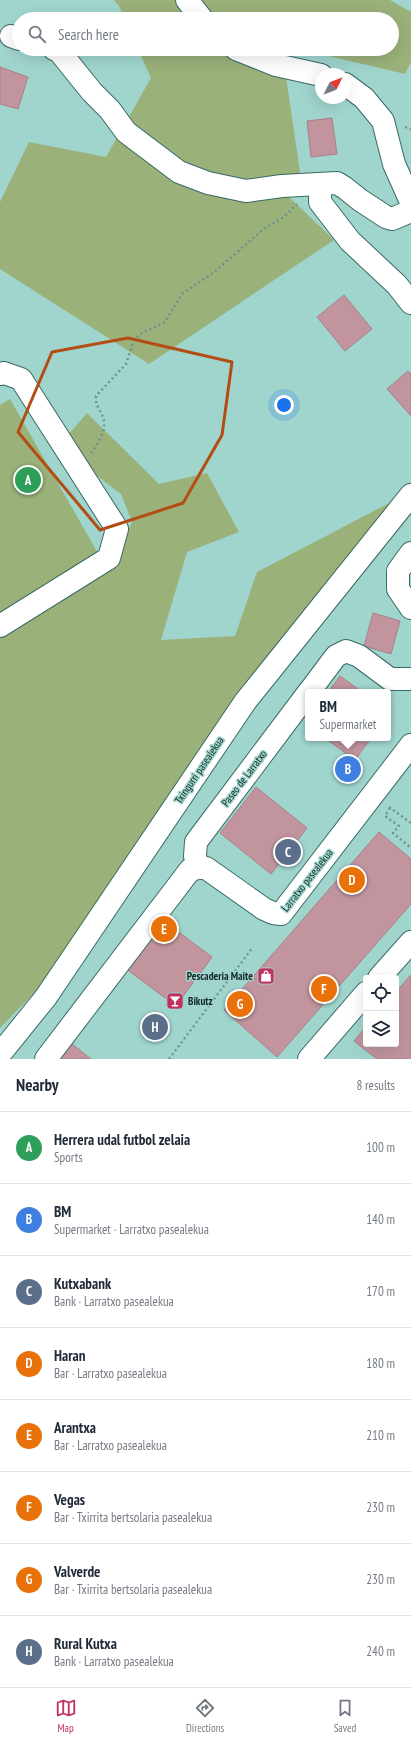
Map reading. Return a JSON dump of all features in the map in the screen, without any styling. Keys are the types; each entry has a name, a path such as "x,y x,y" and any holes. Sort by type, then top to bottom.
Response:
{"street":[{"path":"187,0 196,12"},
{"path":"63,56 92,92 110,110 126,132 179,172 208,183 246,191 288,186 320,193 350,241 397,285 411,303"},
{"path":"254,56 276,65 315,74"},
{"path":"351,88 373,107 383,121 394,164 411,202"},
{"path":"385,128 411,178"},
{"path":"320,193 327,183 337,183 365,204 386,217 392,219 411,211"},
{"path":"0,374 4,373 21,379 117,529 109,558 0,626"},
{"name":"Txingurri pasealekua","path":"0,1054 46,997 245,702 411,495"},
{"path":"411,553 398,571 398,589 411,608"},
{"name":"Paseo de Larratxo","path":"310,689 336,656 346,651 359,656 390,679 411,679"},
{"name":"Paseo de Larratxo","path":"198,868 195,856 196,842 305,696"},
{"name":"Larratxo pasealekua","path":"198,868 206,868 264,910 281,914 411,745"},
{"path":"46,1059 175,888 190,870 198,868"},
{"path":"382,975 411,942"},
{"path":"309,1059 363,996"}],"path":[{"path":"84,478 87,459 100,441 104,429 104,420 96,403 96,396 126,364 134,340 142,333 165,322 183,293 213,272 265,228 284,217 302,200 310,199 320,193"},
{"path":"378,788 390,808 411,823"},
{"path":"390,808 385,816 399,826 393,833 411,848"},
{"path":"169,1059 254,947"}],"highlighted area":[{"path":"128,338 232,362 222,435 183,503 100,530 18,432 52,352"}],"green space":[{"path":"114,0 390,0 411,12 411,62 405,74 329,56 399,56 399,12 122,12"},
{"path":"141,56 283,56 301,179 286,194 334,240 149,364 0,269 0,202 29,142 106,157 151,78"},
{"path":"10,399 99,555 0,612 0,405"},
{"path":"87,413 159,484 207,473 239,532 187,552 161,640 235,636 257,572 393,501 40,987 0,1028 0,634 113,565 132,522 121,494 89,470 68,435"}],"building":[{"path":"0,67 28,77 18,109 0,104"},
{"path":"332,118 337,154 311,157 307,121"},
{"path":"344,295 372,329 345,351 317,317"},
{"path":"408,371 411,374 411,416 387,389"},
{"path":"373,613 400,621 391,654 364,646"},
{"path":"340,676 358,689 330,689"},
{"path":"329,741 369,741 355,760"},
{"path":"256,787 307,828 271,874 220,833"},
{"path":"379,832 411,859 411,904 277,1057 224,1010"},
{"path":"161,919 212,957 176,1006 125,968"},
{"path":"411,975 411,1059 377,1059 354,1041 363,1030 363,1047 399,1047 399,989"},
{"path":"67,1040 91,1059 53,1059"}],"place":[{"name":"Herrera udal futbol zelaia","path":"28,480"},
{"name":"BM","path":"348,769"},
{"name":"Kutxabank","path":"288,852"},
{"name":"Haran","path":"352,880"},
{"name":"Arantxa","path":"164,929"},
{"name":"Pescaderia Maite","path":"266,976"},
{"name":"Vegas","path":"324,989"},
{"name":"Bikutz","path":"175,1001"},
{"name":"Valverde","path":"240,1004"},
{"name":"Rural Kutxa","path":"155,1027"}]}
